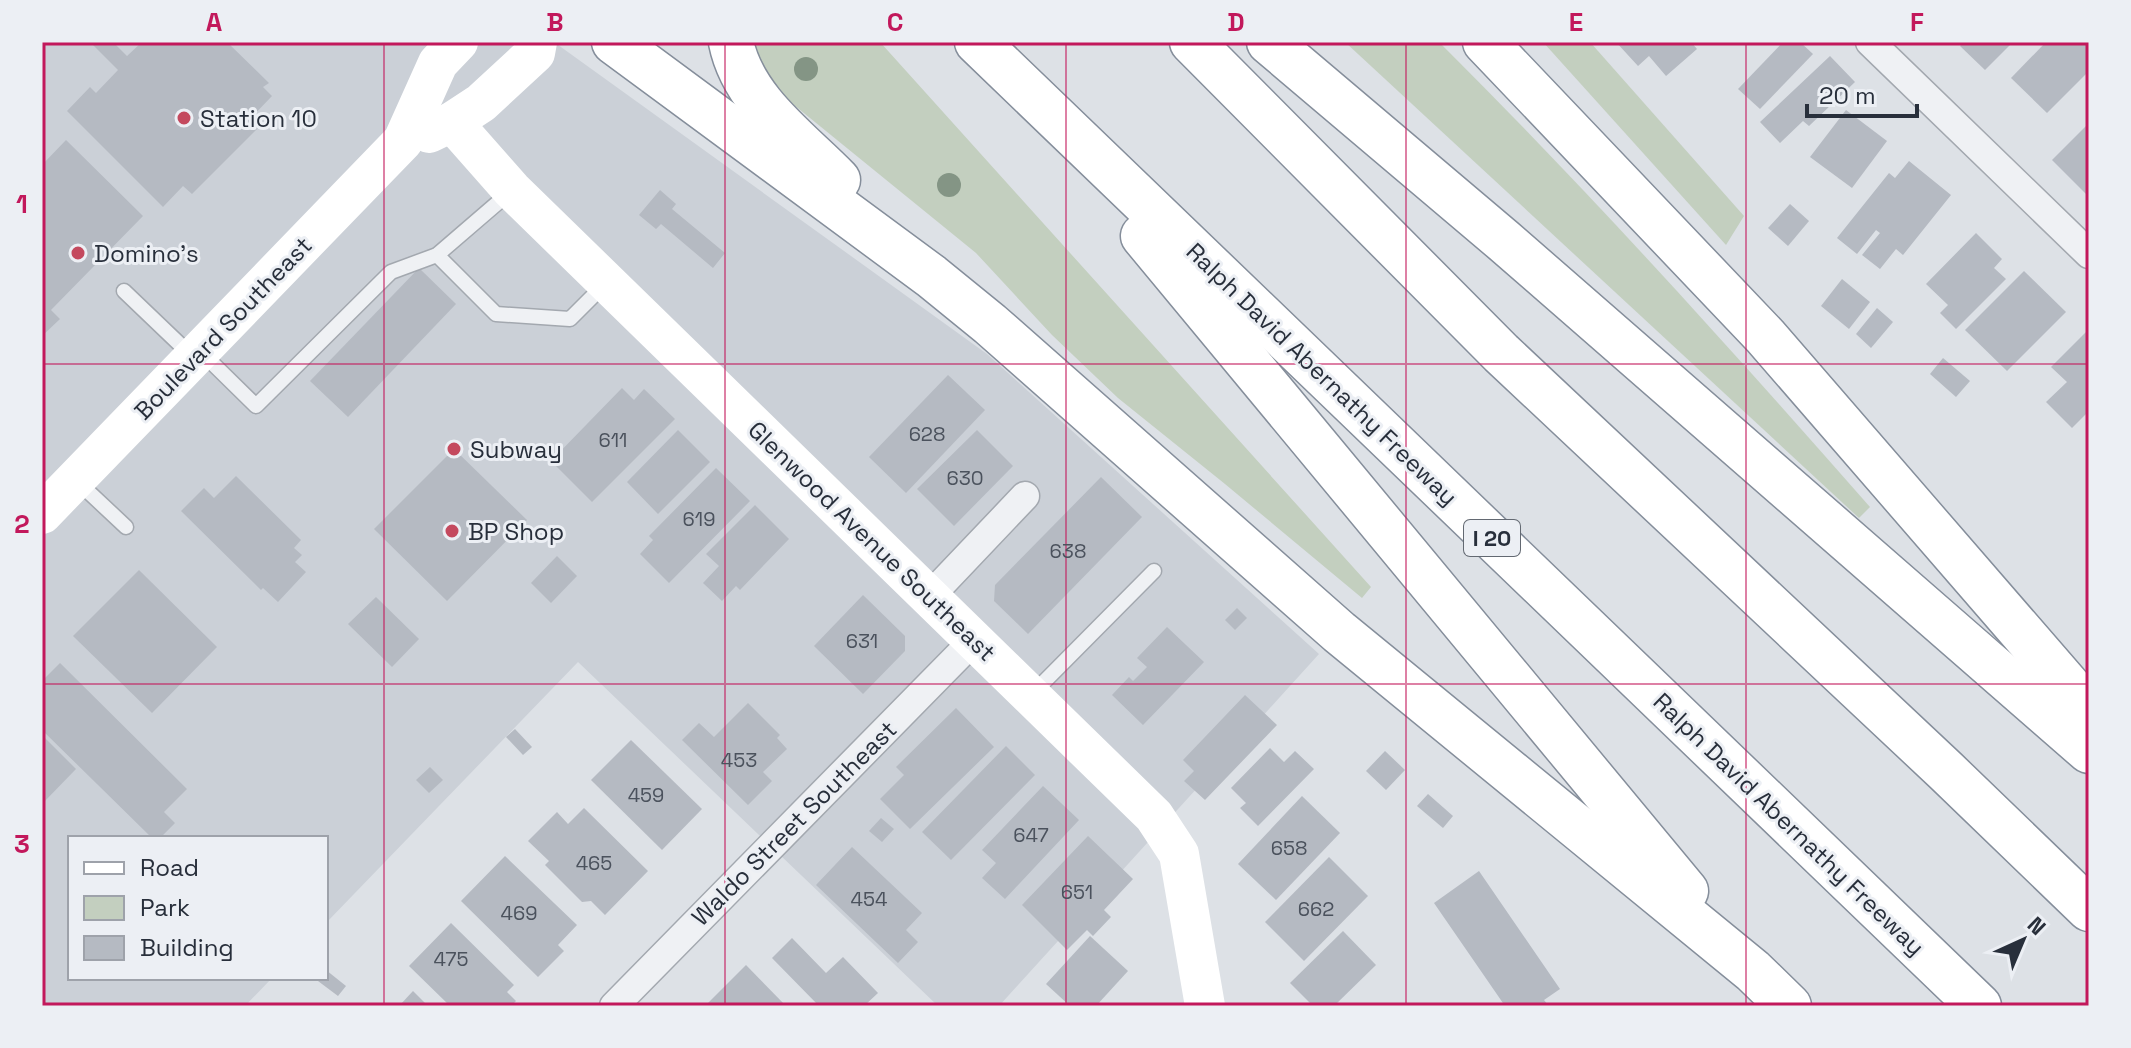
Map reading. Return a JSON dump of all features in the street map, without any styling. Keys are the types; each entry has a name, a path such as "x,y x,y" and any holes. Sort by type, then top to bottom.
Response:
{"highway":[{"path":"614,42 931,276 990,324 1339,632 1753,971 1789,1006"},
{"path":"731,42 733,53 754,96 931,276"},
{"path":"1192,42 1501,353 2089,909"},
{"path":"1269,42 1504,241 2089,751"},
{"path":"1485,42 1765,336 2089,710"},
{"path":"991,56 1753,971"},
{"name":"Ralph David Abernathy Freeway","path":"991,56 1979,1006"}],"street":[{"name":"Boulevard Southeast","path":"42,514 403,141 438,63 458,42"},
{"name":"Boulevard Southeast","path":"403,141 452,122 481,103 535,53 537,42"},
{"path":"1870,42 2089,254"},
{"name":"Glenwood Avenue Southeast","path":"452,122 512,190 1154,816 1179,854 1205,1006"},
{"path":"929,597 1025,496"},
{"name":"Waldo Street Southeast","path":"614,1006 974,640"}],"lane":[{"path":"124,291 256,406 391,272 437,255 512,190"},
{"path":"437,255 496,314 570,319 606,282"},
{"path":"76,479 126,527"},
{"path":"1031,696 1154,571"}],"shaded area":[{"path":"42,42 554,42 987,354 1319,654 999,1006 938,1006 578,662 328,921 328,836 68,836 68,980 270,980 245,1006 42,1006"}],"green space":[{"path":"754,42 880,42 1371,587 1362,598 1118,398 1052,335 976,253 778,92 754,55"},
{"path":"1345,42 1439,42 1659,271 1870,507 1859,518"},
{"path":"1543,42 1590,42 1744,216 1726,245"}],"building":[{"path":"90,42 113,42 127,56 142,42 227,42 269,83 263,87 272,96 251,118 260,126 192,194 183,186 163,207 67,111 90,87 96,93 118,70"},
{"path":"1616,42 1691,42 1697,49 1666,76 1649,56 1638,66"},
{"path":"1783,42 1800,42 1813,54 1760,109 1738,89"},
{"path":"1964,42 2013,42 1985,70 1960,46"},
{"path":"2046,42 2089,42 2089,71 2047,113 2011,78"},
{"path":"1830,56 1855,82 1809,126 1803,121 1780,143 1760,122"},
{"path":"1846,110 1887,141 1852,188 1810,157"},
{"path":"2089,123 2089,197 2052,160"},
{"path":"66,140 143,216 51,310 60,319 42,336 42,165"},
{"path":"1909,161 1951,195 1903,255 1896,249 1880,269 1862,255 1880,233 1876,230 1857,254 1837,238 1889,173 1895,178"},
{"path":"660,190 676,204 672,209 725,253 713,268 661,224 656,229 639,215"},
{"path":"1790,204 1809,221 1788,246 1768,228"},
{"path":"1976,233 2002,259 1994,268 2006,279 1956,329 1940,313 1948,305 1926,284"},
{"path":"419,268 456,304 348,417 310,381"},
{"path":"2024,271 2066,312 2007,371 1965,330"},
{"path":"1842,279 1870,302 1849,329 1821,306"},
{"path":"1877,308 1893,322 1871,348 1856,334"},
{"path":"2089,329 2089,411 2072,428 2046,402 2067,382 2051,367"},
{"path":"1943,358 1970,381 1956,397 1930,374"},
{"path":"948,375 985,410 906,493 869,457"},
{"path":"622,388 634,400 644,389 675,419 592,502 551,461"},
{"path":"678,430 710,462 658,514 627,482"},
{"path":"977,430 1013,466 954,526 917,489"},
{"path":"454,449 527,520 447,601 374,529"},
{"path":"716,468 750,501 669,583 640,554 653,540 649,536"},
{"path":"236,476 301,540 294,548 302,555 295,562 306,572 278,602 263,588 261,590 181,511 204,488 214,498"},
{"path":"1101,477 1142,517 1028,634 994,601 995,585"},
{"path":"755,505 789,539 740,590 736,586 722,601 703,583 719,566 706,554"},
{"path":"557,556 577,576 551,603 531,583"},
{"path":"139,570 217,647 152,713 73,636"},
{"path":"863,595 905,636 905,651 863,694 814,646"},
{"path":"376,597 419,639 392,667 348,624"},
{"path":"1237,608 1247,618 1235,630 1225,620"},
{"path":"1167,627 1204,662 1143,725 1112,695 1129,677 1133,681 1147,667 1137,658"},
{"path":"60,663 187,789 164,812 175,823 162,836 150,836 42,730 42,681"},
{"path":"1245,695 1277,725 1205,800 1184,781 1194,771 1183,760"},
{"path":"748,703 780,735 777,738 787,749 763,772 772,781 748,805 682,740 699,723 714,737"},
{"path":"956,708 994,747 910,829 880,799 904,775 896,767"},
{"path":"515,729 532,747 523,755 506,737"},
{"path":"42,735 76,769 42,804"},
{"path":"631,740 702,809 662,850 591,780"},
{"path":"1006,746 1035,775 951,860 922,832"},
{"path":"1270,748 1284,762 1295,751 1314,769 1258,826 1240,808 1246,803 1231,788"},
{"path":"1385,751 1405,770 1386,790 1366,771"},
{"path":"430,767 443,780 429,793 416,780"},
{"path":"1043,786 1079,820 1005,899 982,878 996,863 982,850"},
{"path":"1428,794 1453,816 1443,828 1417,806"},
{"path":"1302,796 1340,833 1276,900 1238,864"},
{"path":"584,808 648,871 605,915 591,901 582,902 545,865 549,861 528,841 557,812 568,824"},
{"path":"881,818 894,829 882,842 869,831"},
{"path":"1088,836 1133,879 1104,910 1111,917 1093,936 1087,930 1067,950 1022,905"},
{"path":"852,847 922,913 906,930 918,942 898,963 816,885"},
{"path":"505,856 577,925 558,945 564,951 538,977 461,901"},
{"path":"1329,857 1368,896 1304,961 1265,922"},
{"path":"1479,871 1560,989 1544,1000 1548,1005 1505,1006 1434,903"},
{"path":"451,923 514,985 507,992 516,1001 511,1006 450,1006 409,966"},
{"path":"1343,931 1376,965 1334,1006 1313,1006 1290,983"},
{"path":"1090,936 1128,971 1096,1006 1070,1006 1046,984"},
{"path":"792,938 826,973 843,957 878,993 864,1006 819,1006 772,958"},
{"path":"746,965 786,1006 705,1006"},
{"path":"328,972 346,986 338,996 317,980 328,980"},
{"path":"413,991 428,1006 399,1006"}],"place":[{"name":"Station 10","path":"184,118"},
{"name":"Domino's","path":"78,253"},
{"name":"Subway","path":"454,449"},
{"name":"BP Shop","path":"452,531"}]}
